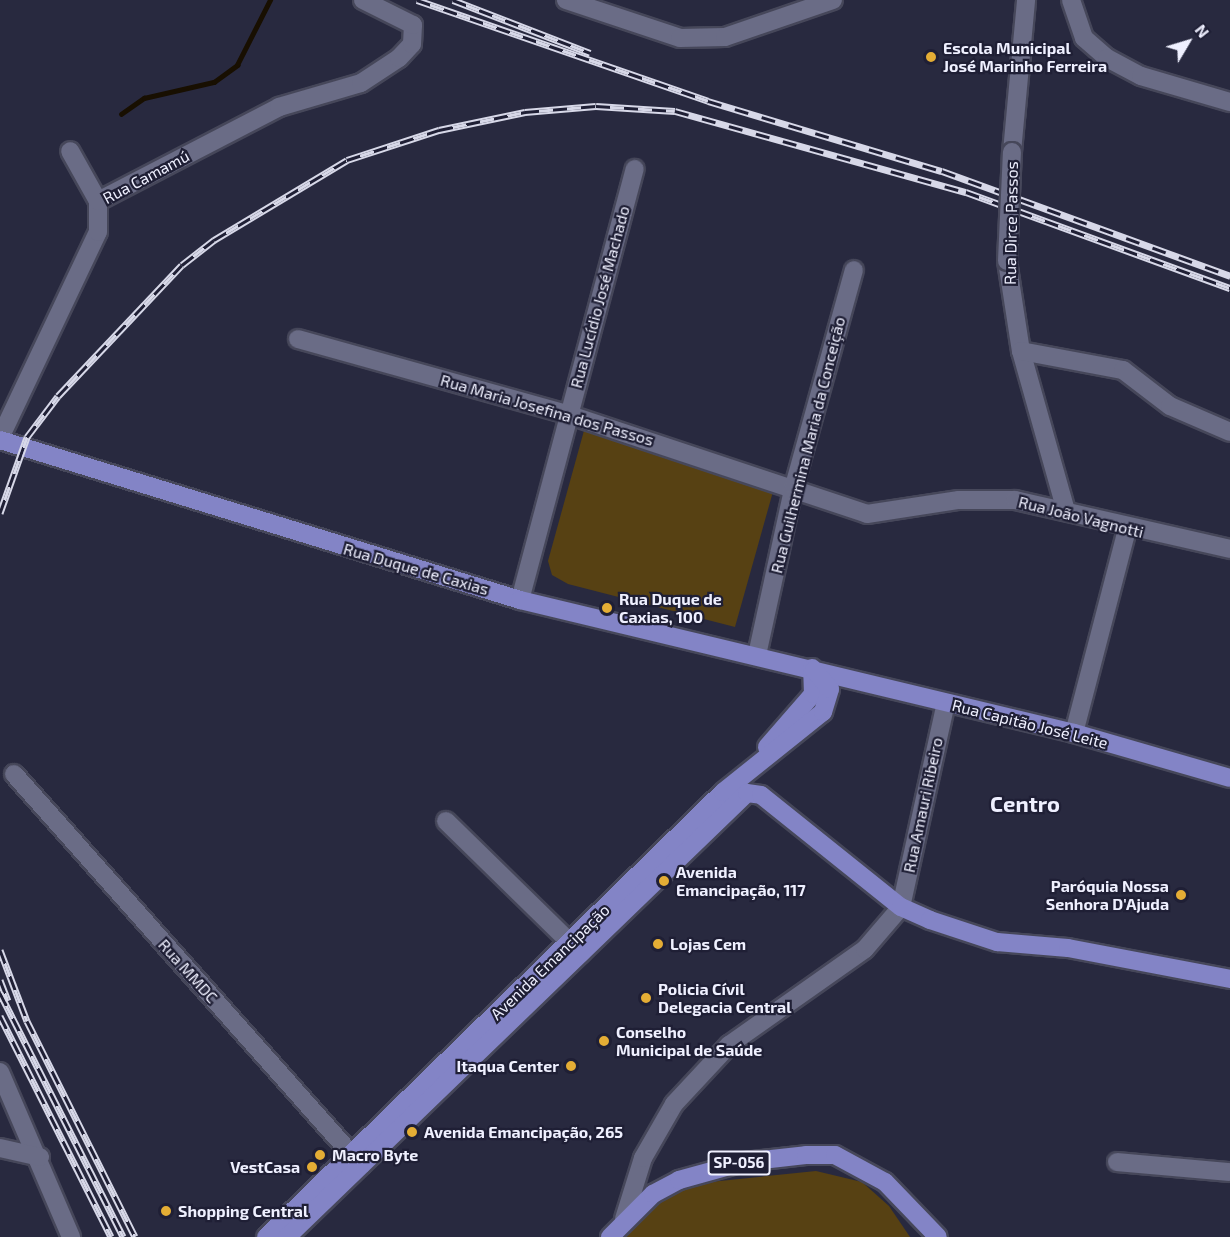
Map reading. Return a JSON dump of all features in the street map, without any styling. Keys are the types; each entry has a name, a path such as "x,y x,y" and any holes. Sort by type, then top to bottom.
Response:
{"main road":[{"name":"Rua Duque de Caxias","path":"0,439 520,600 859,681"},
{"path":"812,668 830,689"},
{"path":"745,773 813,694 812,668"},
{"name":"Rua Capitão José Leite","path":"830,689 859,681 1074,733 1230,778"},
{"name":"Avenida Emancipação","path":"286,1237 358,1162 576,948 745,773 801,732 823,712 830,689"},
{"path":"801,732 761,775 761,795 901,907 997,942 1068,948 1230,979"},
{"name":"Avenida Emancipação","path":"576,948 734,801 747,793 761,795"},
{"name":"SP-056","path":"610,1237 624,1219 679,1180 744,1162 835,1155 885,1182 954,1237"},
{"name":"Avenida Emancipação","path":"266,1237 358,1162"},
{"path":"885,1182 920,1237"},
{"path":"914,1207 938,1237"}],"street":[{"name":"Rua Camamú","path":"0,439 90,254 98,232 98,201 279,106 361,83 407,52 416,33 405,18 363,0"},
{"path":"566,0 680,38 725,37 832,0"},
{"name":"Rua Dirce Passos","path":"1026,0 1012,152 1007,261 1021,351 1066,511"},
{"path":"1071,0 1084,38 1107,58 1141,76 1230,102"},
{"path":"70,151 98,201"},
{"name":"Rua Lucídio José Machado","path":"520,600 567,414 635,169"},
{"name":"Rua Guilhermina Maria da Conceição","path":"757,655 794,486 854,270"},
{"name":"Rua Maria Josefina dos Passos","path":"298,339 567,414 794,486"},
{"path":"1021,351 1123,370 1170,406 1230,432"},
{"name":"Rua João Vagnotti","path":"794,486 867,514 988,498 1066,511 1127,530 1230,549"},
{"path":"1074,733 1127,530"},
{"name":"Rua Amauri Ribeiro","path":"901,907 946,703"},
{"name":"Rua MMDC","path":"14,774 358,1162"},
{"path":"446,821 576,948"},
{"path":"624,1219 643,1158 674,1104 729,1045 865,949 901,907"},
{"path":"0,1072 40,1157 71,1237"},
{"path":"0,1148 40,1157"},
{"path":"1117,1162 1230,1172"}],"shaded area":[{"path":"585,427 774,488 735,627 568,584 552,575 548,561"},
{"path":"816,1171 862,1182 889,1206 910,1237 618,1237 664,1194 700,1183"}],"waterway":[{"path":"121,114 144,98 214,82 237,65 270,0"}],"railway":[{"path":"417,0 708,101 942,171 1230,276"},
{"path":"453,0 590,53"},
{"path":"0,513 27,437 58,396 182,265 214,240 347,160 439,130 525,112 596,106 675,111 966,192 1230,288"},
{"path":"0,950 27,1021 135,1237"},
{"path":"0,980 8,1001"},
{"path":"0,993 123,1237"},
{"path":"0,1016 111,1237"}],"place":[{"name":"Escola Municipal José Marinho Ferreira","path":"931,57"},
{"name":"Rua Duque de Caxias, 100","path":"607,608"},
{"name":"Avenida Emancipação, 117","path":"664,881"},
{"name":"Paróquia Nossa Senhora D'Ajuda","path":"1181,895"},
{"name":"Lojas Cem","path":"658,944"},
{"name":"Policia Cívil Delegacia Central","path":"646,998"},
{"name":"Conselho Municipal de Saúde","path":"604,1041"},
{"name":"Itaqua Center","path":"571,1066"},
{"name":"Avenida Emancipação, 265","path":"412,1132"},
{"name":"Macro Byte","path":"320,1155"},
{"name":"VestCasa","path":"312,1167"},
{"name":"Shopping Central","path":"166,1211"}],"district":[{"name":"Centro","path":"1025,804"}]}
